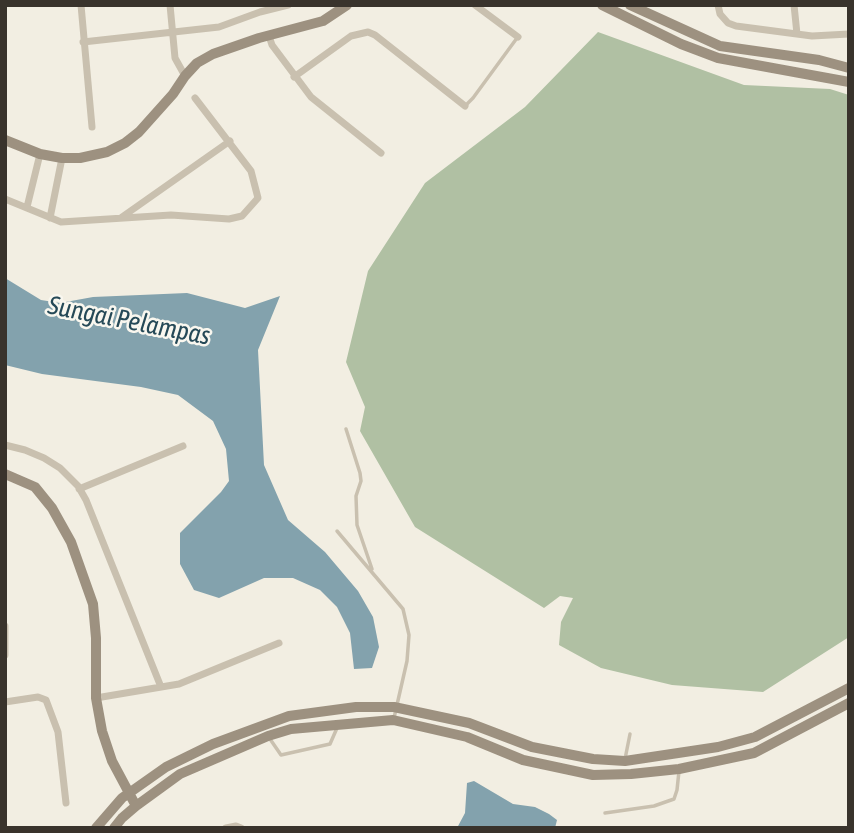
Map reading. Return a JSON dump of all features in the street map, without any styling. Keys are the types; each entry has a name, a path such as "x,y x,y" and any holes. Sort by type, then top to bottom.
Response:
{"street":[{"path":"81,5 92,127"},
{"path":"170,5 175,58 185,76"},
{"path":"83,42 219,27 260,8 288,5"},
{"path":"5,140 40,154 61,158 80,158 107,152 139,132 197,63 213,54 323,21 347,5"},
{"path":"475,5 518,37"},
{"path":"630,5 720,46 819,60 849,68"},
{"path":"718,5 720,14 728,23 811,36 849,34"},
{"path":"794,5 797,34"},
{"path":"607,7 681,44 718,58 849,82"},
{"path":"294,78 351,36 368,32 465,106"},
{"path":"269,36 294,78 311,97 381,153"},
{"path":"5,199 61,222 171,215 229,219 242,216 258,198 251,171 195,98"},
{"path":"121,218 230,141"},
{"path":"27,207 40,154"},
{"path":"50,218 61,158"},
{"path":"5,445 44,458 60,468 79,489 161,687"},
{"path":"79,489 183,446"},
{"path":"5,474 35,487 52,508 71,542 93,604 96,698 105,741 112,761 136,806"},
{"path":"5,626 5,655"},
{"path":"96,698 179,684 279,643"},
{"path":"96,828 122,798 166,766 213,744 289,716 356,707 394,707 469,723 533,747 593,759 625,761 718,747 755,737 849,688"},
{"path":"5,702 38,697 46,700 58,732 66,803"},
{"path":"114,828 136,806 180,775 268,736 291,729 393,720 467,737 523,760 593,775 631,774 679,769 754,753 849,703"},
{"path":"226,828 238,827"}],"lane":[{"path":"465,106 518,37"},
{"path":"346,429 360,472 361,481 356,496 357,525 372,571"},
{"path":"337,531 402,609 409,635 407,661 393,720"},
{"path":"268,736 281,755 330,744 340,723"},
{"path":"625,761 630,734"},
{"path":"605,813 654,806 674,799 679,769"}],"green space":[{"path":"598,32 744,85 830,89 849,95 849,637 763,692 672,685 601,668 559,645 561,622 573,598 560,596 544,608 415,527 360,431 365,407 346,362 368,271 425,183 525,107"}],"water":[{"name":"Sungai Pelampas","path":"5,278 41,300 60,303 93,297 187,293 245,308 280,296 258,350 264,465 288,520 325,552 358,591 373,617 379,647 372,668 354,669 350,633 337,607 320,590 293,578 264,578 219,598 194,590 180,564 180,533 229,481 226,449 213,421 178,395 141,387 42,374 5,365"},
{"path":"474,781 513,804 535,807 549,814 557,820 555,828 457,828 465,813 467,783"}]}
